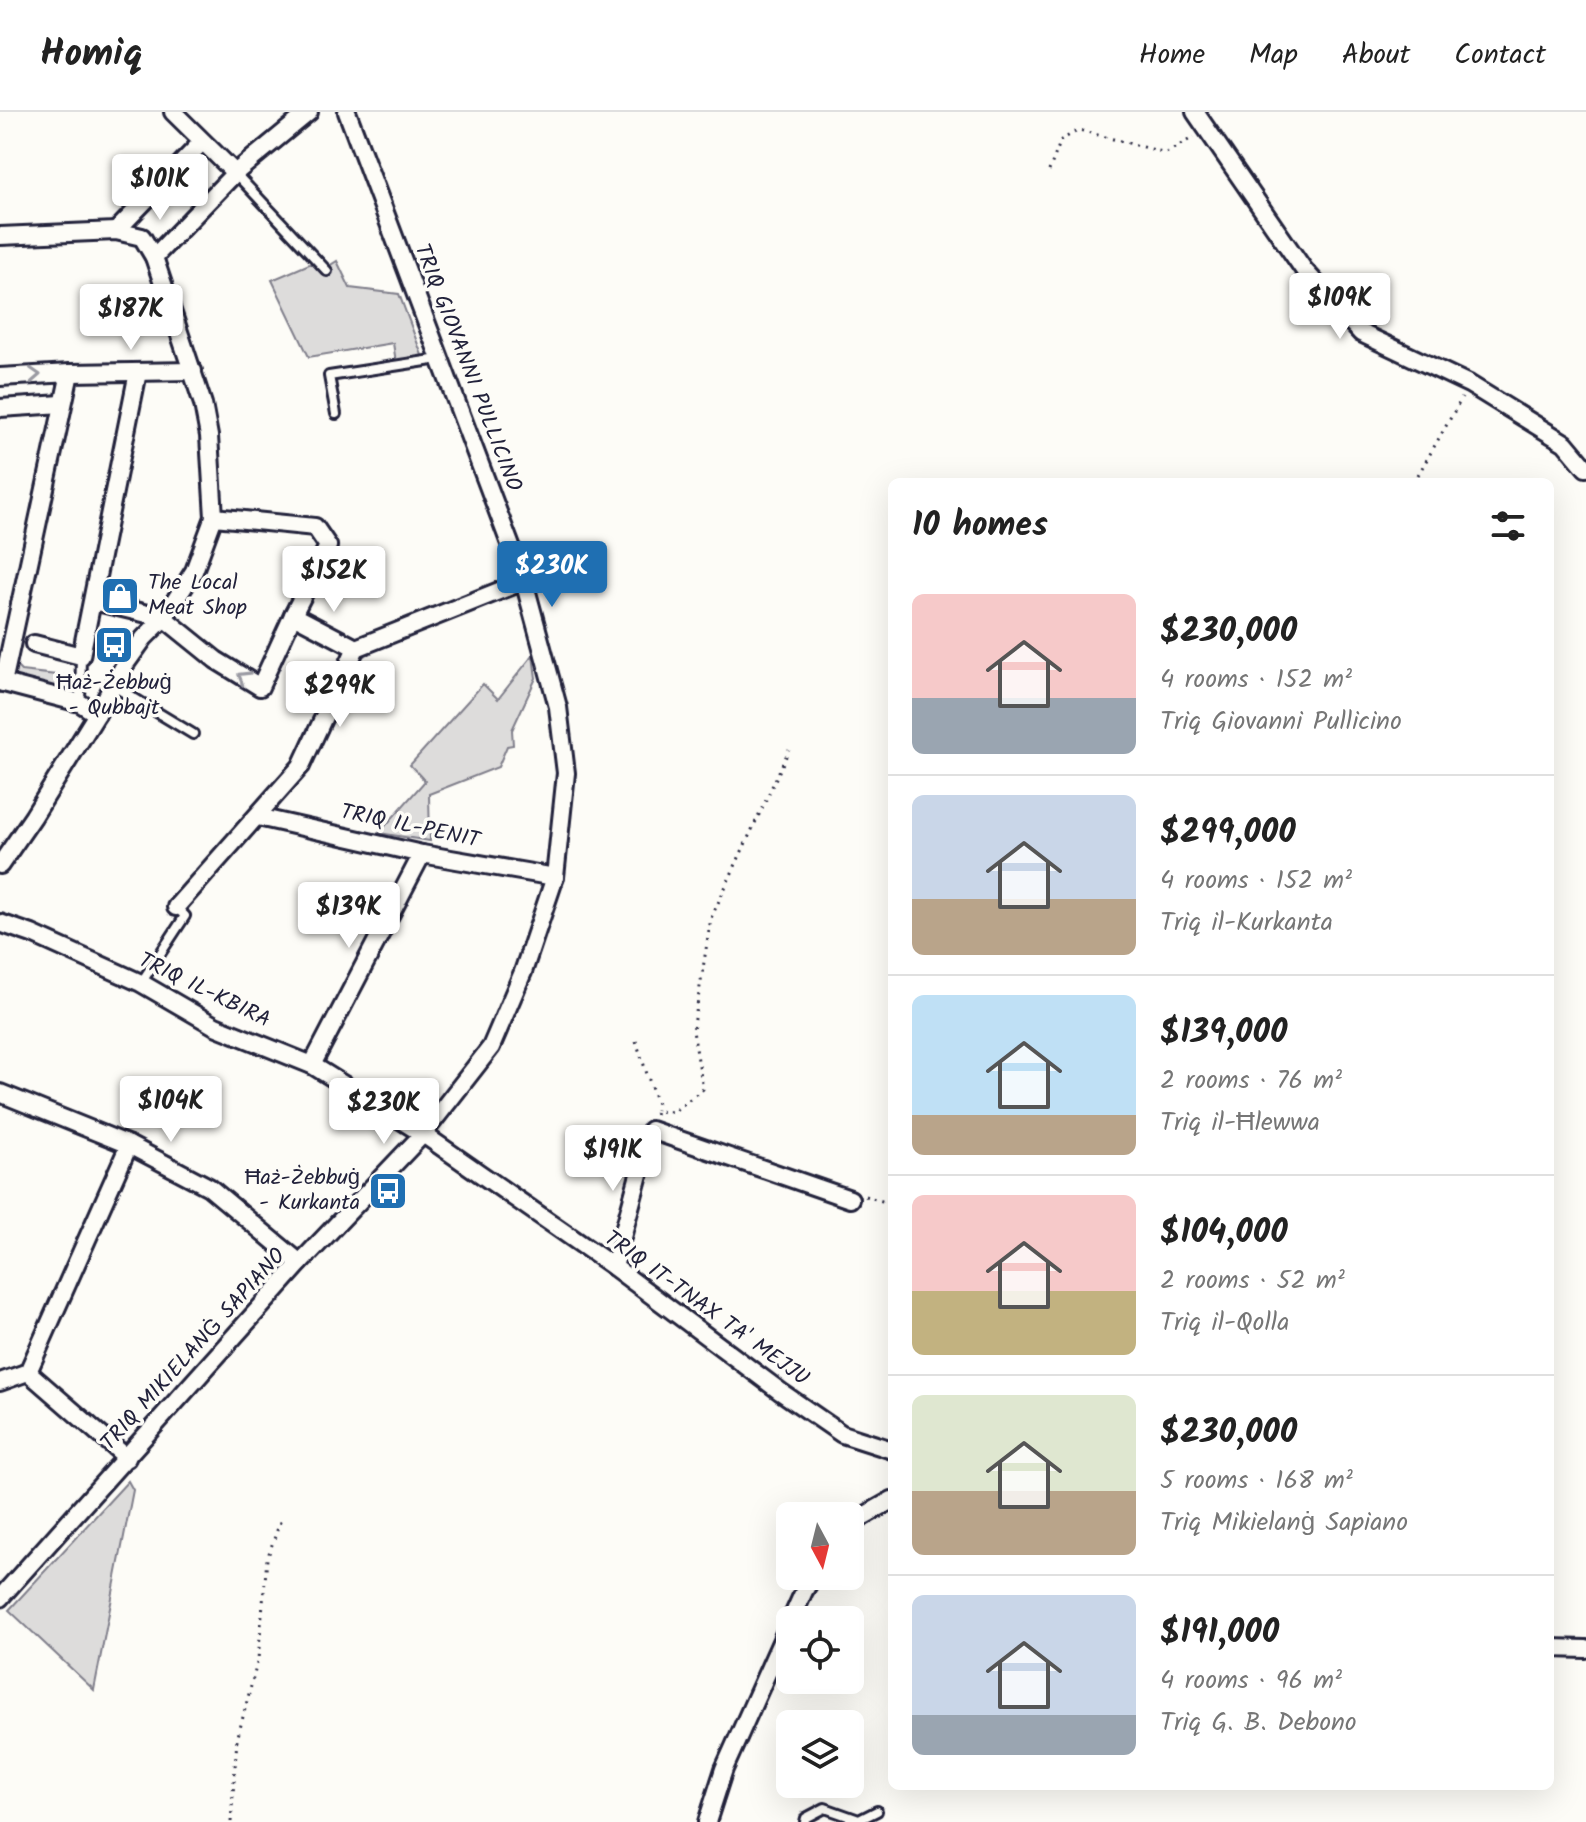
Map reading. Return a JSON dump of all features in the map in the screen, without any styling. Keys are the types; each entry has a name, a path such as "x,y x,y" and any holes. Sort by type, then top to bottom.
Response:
{"street":[{"path":"173,112 235,173"},
{"path":"154,257 235,173 309,112"},
{"name":"TRIQ GIOVANNI PULLICINO","path":"347,112 524,581 558,707 566,773 555,877"},
{"path":"1195,112 1304,270 1361,333 1469,384 1565,443 1586,468"},
{"path":"116,231 202,142"},
{"path":"0,236 116,231 142,237 154,257 203,404 209,436 214,517 194,571 164,618 144,638 112,685 33,817 0,865"},
{"path":"0,377 193,371"},
{"path":"34,644 81,656 138,372"},
{"path":"70,373 2,682 80,703 97,714"},
{"path":"0,408 62,404"},
{"path":"93,601 164,618 216,660 260,687 328,546 315,527 214,517"},
{"path":"176,907 301,766 356,648 524,581"},
{"path":"293,615 356,648"},
{"name":"TRIQ IL-PENIT","path":"258,817 422,854 555,877"},
{"path":"312,1065 422,854"},
{"name":"TRIQ MIKIELANĠ SAPIANO","path":"0,1598 300,1263 423,1134 491,1047 523,972 555,877"},
{"name":"TRIQ IL-KBIRA","path":"0,923 32,934 141,983 215,1026 312,1065 423,1134"},
{"path":"0,1093 129,1145 209,1187 300,1263"},
{"path":"614,1267 651,1130 850,1199"},
{"name":"TRIQ IT-TNAX TA' MEJJU","path":"423,1134 614,1267 842,1434 888,1449"},
{"path":"0,1382 28,1372 129,1145"},
{"path":"28,1372 127,1458"},
{"path":"864,1516 888,1502"},
{"path":"1554,1648 1586,1649"},
{"path":"707,1822 724,1769 776,1652"}],"lane":[{"path":"235,173 327,271"},
{"path":"336,414 329,376 439,359"},
{"path":"80,703 81,656"},
{"path":"112,685 193,734"},
{"path":"141,983 185,916 176,907"},
{"path":"805,1822 806,1818 825,1808 859,1820 877,1811"}],"path":[{"path":"1049,171 1061,140 1079,130 1166,153 1206,129"},
{"path":"1416,478 1469,384"},
{"path":"656,1111 673,1112 703,1089 693,1031 711,918 789,750"},
{"path":"636,1041 657,1104 651,1130"},
{"path":"850,1199 863,1195 888,1203"},
{"path":"231,1822 237,1740 258,1659 267,1559 281,1519"}],"shaded area":[{"path":"337,261 350,288 399,294 423,358 396,362 393,343 309,357 272,280 314,262 321,271"},
{"path":"533,655 536,678 512,730 513,745 507,746 498,767 429,794 430,841 379,833 425,781 410,765 483,684 498,699"},
{"path":"13,663 21,671 74,677 76,690 12,680"},
{"path":"128,1481 133,1490 94,1690 9,1610"}],"place":[{"name":"The Local Meat Shop","path":"120,596"},
{"name":"Ħaż-Żebbuġ - Qubbajt","path":"114,645"},
{"name":"Ħaż-Żebbuġ - Kurkanta","path":"388,1191"}]}
